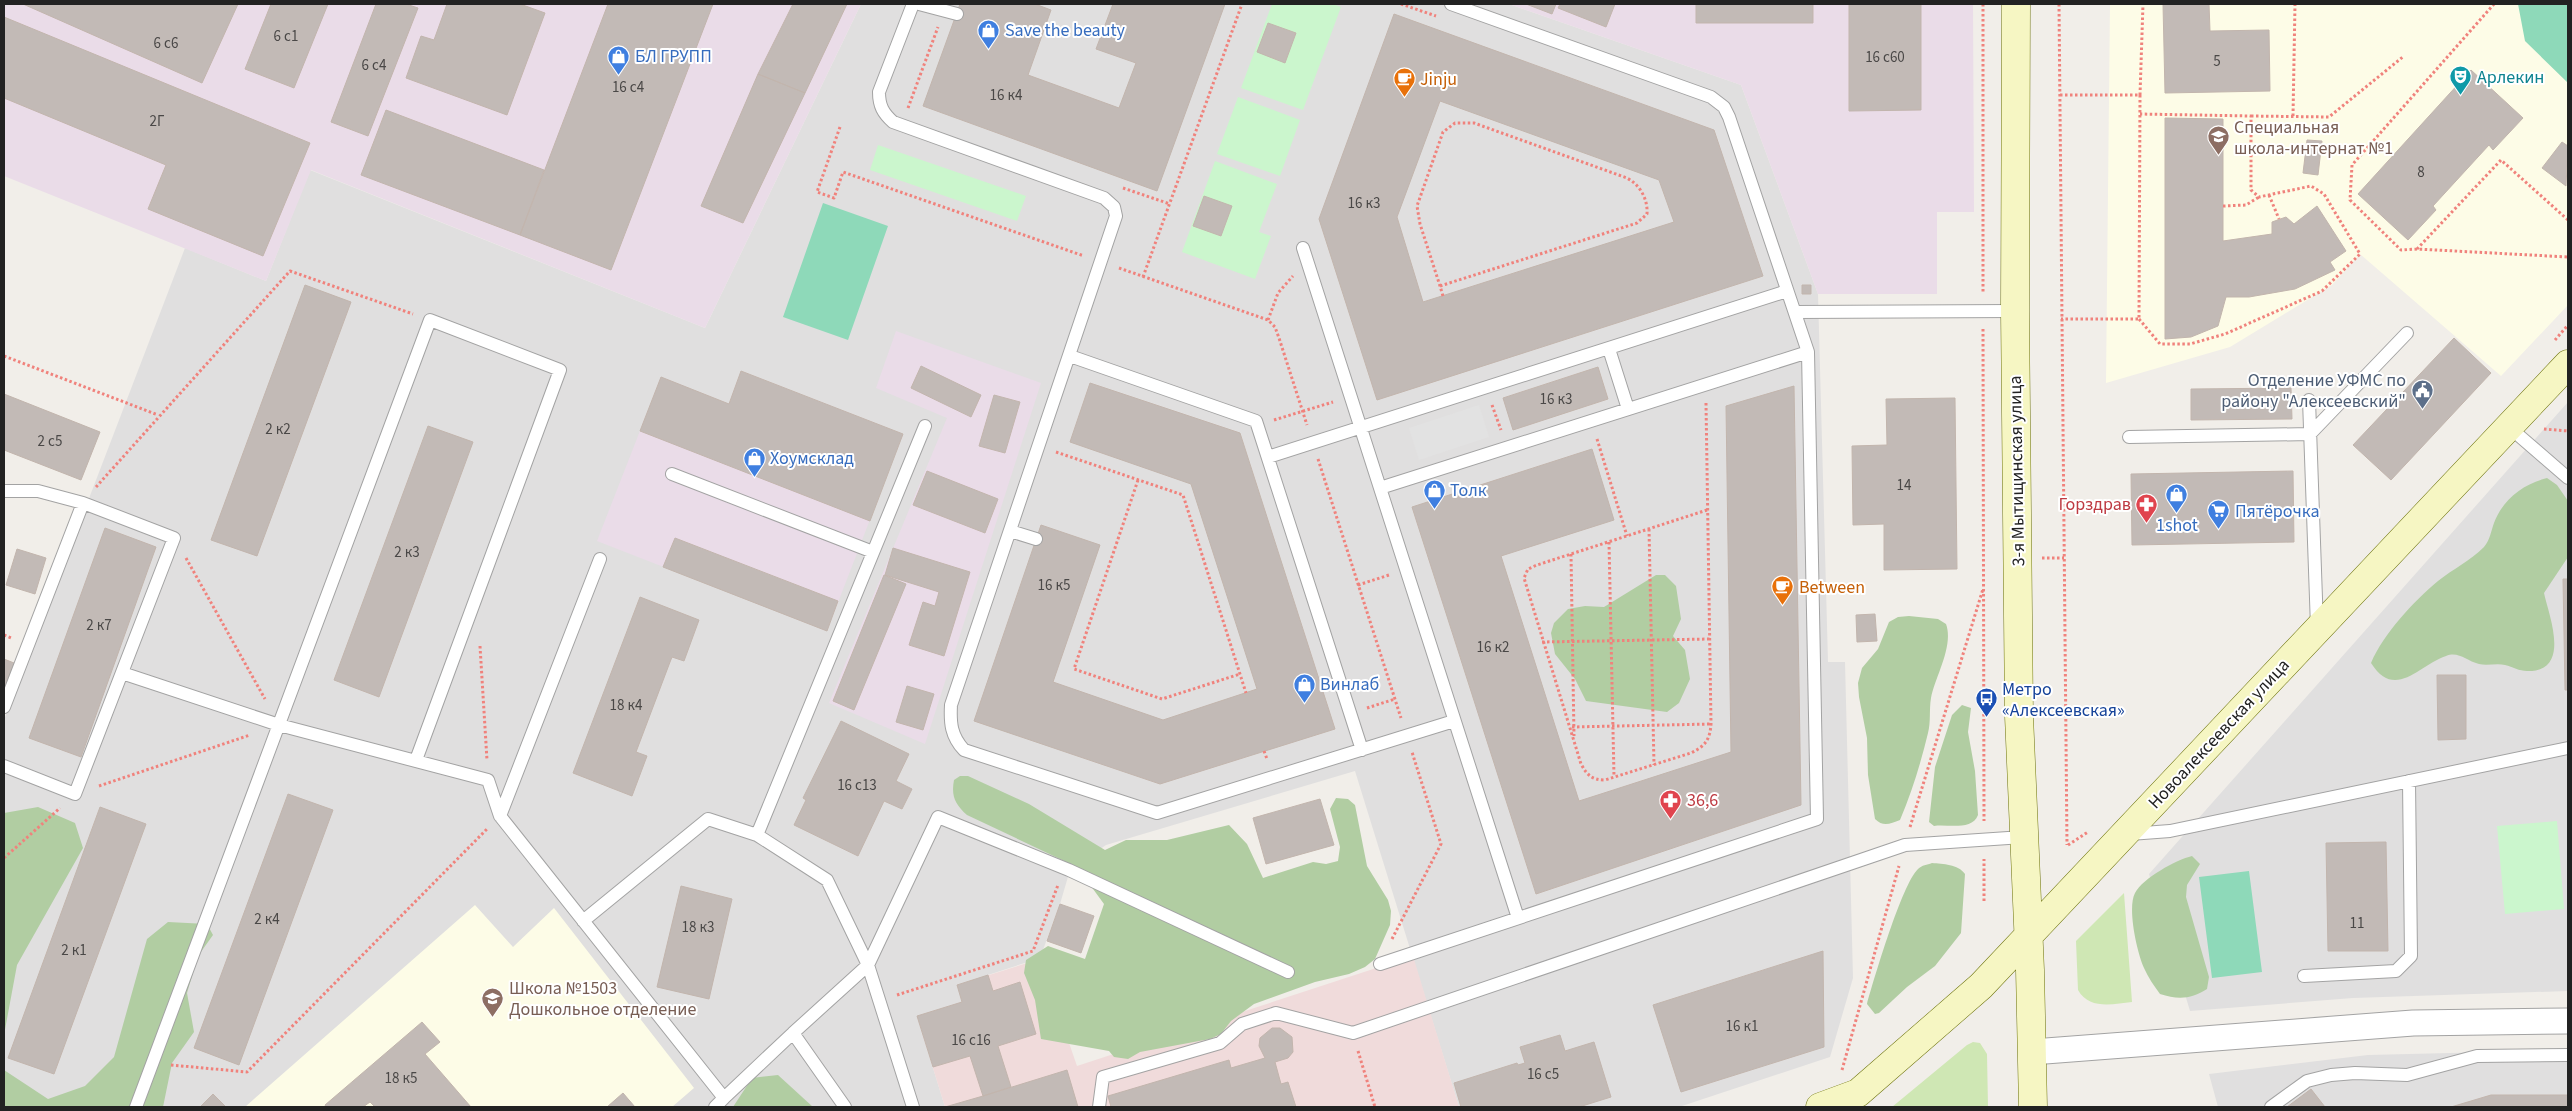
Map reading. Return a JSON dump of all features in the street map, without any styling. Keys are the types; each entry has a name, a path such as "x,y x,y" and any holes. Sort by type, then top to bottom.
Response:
{"street":[{"name":"3-я Мытищинская улица","path":"2016,4 2015,311 2019,716 2033,1107"},
{"name":"Новоалексеевская улица","path":"1820,1107 1854,1100 1981,986 2028,939 2124,834 2568,364"},
{"path":"2032,1052 2413,1023 2568,1021"}],"lane":[{"path":"913,4 879,92 880,107 885,115 893,122 1110,202 1116,216 951,705 952,731 964,750 1157,813 1454,721"},
{"path":"919,4 957,14"},
{"path":"1380,964 1817,819 1808,352 1729,117 1718,101 1451,4"},
{"path":"1303,248 1518,918"},
{"path":"1268,457 1787,291"},
{"path":"1795,312 2015,311"},
{"path":"136,1107 430,320 560,370 416,760"},
{"path":"2129,437 2310,434 2407,334"},
{"path":"1609,349 1628,409"},
{"path":"1380,488 1808,352"},
{"path":"1070,356 1252,418 1258,426 1362,750"},
{"path":"2309,400 2317,630"},
{"path":"757,835 925,426"},
{"path":"2509,427 2568,478"},
{"path":"672,474 874,552"},
{"path":"4,491 38,492 83,503 174,538 76,794 4,766"},
{"path":"4,706 83,503"},
{"path":"1010,531 1036,540"},
{"path":"500,816 600,559"},
{"path":"122,673 279,725 488,780 500,816 583,921 720,1103 868,965 938,817 1064,868 1288,972"},
{"path":"2124,834 2170,831 2568,748"},
{"path":"2304,976 2396,971 2411,956 2409,781"},
{"path":"583,921 708,819 757,835 827,880 868,965 913,1107"},
{"path":"1099,1107 1104,1077 1220,1042 1242,1024 1276,1013 1353,1033 1905,845 2023,837"},
{"path":"793,1033 845,1107"},
{"path":"2271,1107 2307,1081 2331,1075 2354,1073 2407,1075 2477,1056 2568,1055"}],"path":[{"path":"1144,277 1242,4"},
{"path":"1401,4 1438,17"},
{"path":"1983,4 1984,901"},
{"path":"2060,4 2061,319 2067,845"},
{"path":"2143,4 2140,95 2139,319 2160,344 2190,344 2225,334 2322,291 2360,254 2324,194 2311,186 2268,194 2246,205 2224,206"},
{"path":"2293,116 2294,4"},
{"path":"2494,4 2352,165 2350,200 2401,250 2417,249 2568,257"},
{"path":"917,113 908,110 944,11"},
{"path":"2140,114 2329,117 2404,56"},
{"path":"2060,95 2140,95"},
{"path":"2251,116 2251,190 2259,197"},
{"path":"1440,286 1637,223 1647,214 1642,194 1635,182 1627,178 1474,123 1455,123 1443,132 1417,206 1420,224 1443,296"},
{"path":"840,128 817,192 834,198 842,172 1268,320 1277,332 1398,709"},
{"path":"2417,249 2501,160 2568,220"},
{"path":"1113,184 1170,204"},
{"path":"2268,194 2279,219"},
{"path":"1268,320 1283,286 1308,263"},
{"path":"83,503 158,415 290,271 430,320"},
{"path":"2061,319 2139,319"},
{"path":"4,356 158,415"},
{"path":"1571,554 1572,727 1574,741 1587,775 1596,780 1614,777 1703,747 1710,736 1712,724 1705,385"},
{"path":"1486,388 1507,448"},
{"path":"1258,426 1350,396"},
{"path":"1591,421 1628,536"},
{"path":"2541,429 2568,431"},
{"path":"1038,446 1182,495 1246,693"},
{"path":"1138,480 1074,669 1162,699 1240,674"},
{"path":"1572,727 1542,642 1524,578 1528,569 1537,564 1707,510"},
{"path":"1649,529 1654,765"},
{"path":"1609,542 1614,777"},
{"path":"2039,558 2064,558"},
{"path":"1542,642 1710,639"},
{"path":"479,644 488,780"},
{"path":"1350,713 1395,699"},
{"path":"1572,727 1712,724"},
{"path":"1380,964 1442,844 1407,736"},
{"path":"4,858 76,794"},
{"path":"153,1063 247,1072 500,816"},
{"path":"879,1000 1033,951 1064,868"},
{"path":"1353,1033 1375,1107"}],"shaded area":[{"path":"4,4 861,4 705,328 311,170 266,281 4,176"},
{"path":"861,4 1509,4 1741,85 1818,294 1828,662 1845,662 1853,978 1830,1057 1679,1107 1459,1107 1355,771 1106,845 1070,870 1060,904 1040,958 957,985 962,1002 917,1016 945,1107 226,1107 213,1094 200,1107 4,1107 4,720 185,248 266,281 310,170 705,328"},
{"path":"1509,4 1973,4 1974,212 1937,212 1937,294 1818,294 1741,85"},
{"path":"2110,4 2568,4 2568,305 2501,376 2360,254 2332,285 2230,347 2106,383"},
{"path":"896,331 1041,383 925,744 829,703 947,418 876,388"},
{"name":"Хоумсклад","path":"741,371 903,434 827,631 597,541 661,377 729,404"},
{"path":"2568,402 2568,991 2353,998 2190,1011 2149,874"},
{"path":"1479,405 1489,437 1419,460 1409,428"},
{"name":"Школа №1503 Дошкольное отделение","path":"475,905 513,947 554,908 694,1088 672,1107 635,1107 623,1093 607,1107 245,1107"},
{"path":"1413,956 1459,1107 945,1107 917,1016 962,1002 957,985 1040,959 1077,1066"},
{"path":"2568,1050 2568,1107 2218,1107 2209,1074 2368,1055"}],"green space":[{"path":"1272,4 1333,4 1341,7 1303,110 1241,88"},
{"path":"2518,4 2568,4 2568,83 2525,41"},
{"path":"1238,97 1300,120 1280,176 1217,154"},
{"path":"878,145 1026,196 1017,221 870,170"},
{"path":"1215,161 1277,184 1259,232 1271,236 1255,279 1182,252"},
{"path":"823,203 888,226 848,340 783,317"},
{"path":"2547,478 2557,485 2568,501 2568,557 2544,593 2553,628 2554,641 2553,653 2549,662 2541,669 2524,671 2502,664 2485,665 2474,663 2459,656 2451,655 2436,660 2417,672 2398,680 2389,679 2380,674 2371,663 2391,629 2419,598 2438,581 2473,557 2484,547 2498,514 2508,500 2530,484"},
{"path":"1656,575 1665,575 1676,586 1681,619 1673,636 1685,650 1690,679 1679,703 1667,712 1586,701 1575,679 1555,654 1551,633 1554,623 1568,609 1585,606 1604,607"},
{"path":"1909,616 1938,619 1946,624 1948,642 1931,698 1929,729 1912,788 1900,820 1884,824 1875,819 1868,775 1867,738 1858,683 1862,668 1878,649 1889,622 1898,617"},
{"path":"1962,705 1971,708 1968,732 1975,771 1978,815 1975,820 1965,825 1934,826 1929,822 1935,767 1952,715"},
{"path":"960,776 968,776 1029,804 1105,850 1126,840 1167,840 1229,825 1247,844 1263,878 1313,862 1326,864 1338,861 1340,847 1330,809 1336,798 1348,799 1355,805 1367,866 1388,900 1391,911 1390,925 1375,959 1365,967 1349,974 1315,982 1254,1004 1231,1021 1221,1034 1210,1039 1140,1052 1128,1059 1114,1057 1109,1051 1041,1039 1035,1000 1024,973 1026,960 1048,946 1085,959 1104,904 1077,867 967,815 959,807 953,791 954,780"},
{"path":"38,807 75,823 83,848 17,965 4,1035 4,813"},
{"path":"2557,821 2564,909 2505,914 2497,826"},
{"path":"2192,856 2200,864 2187,885 2186,897 2209,977 2207,989 2190,997 2173,997 2160,994 2144,968 2132,919 2133,900 2135,893 2145,881 2177,861"},
{"path":"1932,863 1954,866 1965,874 1961,933 1935,966 1907,987 1879,1013 1875,1014 1867,1004 1882,954 1904,893 1918,869"},
{"path":"2249,871 2262,972 2212,978 2199,877"},
{"path":"2124,893 2132,1002 2102,1004 2088,1001 2078,990 2076,941"},
{"path":"168,922 207,924 213,935 198,956 187,993 194,1032 172,1063 163,1107 4,1107 4,1070 48,1099 85,1086 114,1057 147,939"},
{"path":"1973,1042 1980,1043 1987,1054 1988,1107 1892,1107 1967,1045"},
{"path":"778,1075 813,1107 733,1107 752,1078"}],"building":[{"path":"23,4 238,4 202,83"},
{"path":"271,4 328,4 294,88 245,69"},
{"path":"376,4 406,4 418,8 368,136 331,122"},
{"path":"447,4 520,4 545,13 507,115 406,78 421,36 434,40"},
{"path":"608,4 713,4 611,270 520,235"},
{"path":"793,4 847,4 805,93 758,74"},
{"path":"960,4 1035,4 1051,10 1028,75 1119,108 1136,63 1096,49 1113,4 1225,4 1157,191 923,106"},
{"path":"1526,4 1556,4 1552,14"},
{"path":"1560,4 1615,4 1606,27 1558,8"},
{"path":"1696,4 1813,4 1813,23 1696,23"},
{"path":"1849,4 1921,4 1921,110 1849,111"},
{"path":"2163,4 2209,4 2210,31 2269,30 2270,91 2165,93"},
{"path":"1394,14 1714,130 1763,276 1377,400 1319,219","holes":["1440,101 1659,180 1674,222 1423,302 1397,217"]},
{"path":"4,17 310,143 263,256 148,209 166,165 4,98"},
{"path":"1268,23 1296,33 1285,63 1257,52"},
{"path":"2471,70 2523,118 2493,150 2489,145 2433,206 2436,210 2408,240 2358,194"},
{"path":"758,74 805,93 743,223 701,206"},
{"path":"386,110 544,170 520,235 361,175"},
{"path":"2165,118 2223,119 2223,241 2272,234 2272,222 2286,217 2294,224 2317,206 2346,251 2330,262 2335,270 2295,289 2249,297 2226,297 2218,326 2191,337 2165,339"},
{"path":"2307,140 2322,141 2318,175 2303,173"},
{"path":"2562,142 2568,146 2566,186 2542,168"},
{"path":"1204,196 1232,206 1221,236 1193,226"},
{"path":"305,285 351,302 257,556 211,540"},
{"path":"1802,285 1811,285 1811,294 1802,294"},
{"name":"Отделение УФМС по району \"Алексеевский\"","path":"2454,338 2491,373 2391,480 2353,445"},
{"path":"921,366 981,395 971,417 911,388"},
{"path":"1598,367 1608,399 1513,430 1503,398"},
{"path":"741,371 903,434 870,521 640,431 661,377 729,404"},
{"path":"1090,383 1240,433 1335,729 1160,784 974,721 1041,525 1100,545 1053,682 1163,720 1257,689 1191,484 1070,442"},
{"path":"1794,386 1801,805 1536,894 1412,507 1592,449 1614,520 1501,556 1579,801 1731,752 1726,406"},
{"path":"2291,388 2292,419 2191,420 2191,389"},
{"path":"4,394 100,432 81,480 4,450"},
{"path":"994,395 1020,402 1005,453 979,446"},
{"path":"1955,398 1957,569 1884,570 1884,524 1853,525 1852,446 1887,445 1886,399"},
{"path":"428,426 473,442 379,697 334,680"},
{"path":"927,471 998,499 985,533 913,505"},
{"path":"2293,471 2294,542 2132,545 2131,474"},
{"path":"105,528 156,547 81,757 29,738"},
{"path":"675,538 838,601 827,631 663,567"},
{"path":"893,548 970,572 944,656 909,645 923,602 935,606 939,592 885,575"},
{"path":"17,549 46,558 35,594 6,585"},
{"path":"884,575 906,584 854,710 833,701"},
{"path":"2563,579 2568,579 2568,690 2565,690"},
{"path":"640,597 699,620 684,661 672,657 670,662 636,752 647,756 632,796 573,773"},
{"path":"1875,614 1877,641 1857,642 1856,615"},
{"path":"4,659 14,663 4,689"},
{"path":"2437,675 2466,675 2466,739 2438,740"},
{"path":"907,686 934,694 923,730 896,722"},
{"path":"841,721 909,754 896,781 912,789 902,809 884,801 858,856 794,825 806,800 803,798"},
{"path":"288,794 333,810 239,1065 194,1048"},
{"path":"1320,799 1334,845 1266,864 1253,818"},
{"path":"100,807 146,824 54,1074 8,1058"},
{"path":"2386,842 2388,951 2328,951 2326,843"},
{"path":"681,886 732,899 709,999 657,987"},
{"path":"1060,904 1094,916 1081,953 1047,941"},
{"path":"1823,951 1824,1047 1681,1092 1653,1005"},
{"path":"988,975 993,991 1020,982 1036,1034 998,1046 1011,1087 983,1096 970,1056 933,1067 917,1016 962,1002 957,985"},
{"path":"422,1022 440,1042 425,1054 471,1107 375,1107 370,1102 363,1107 326,1107 325,1105"},
{"path":"1272,1028 1280,1028 1292,1037 1293,1052 1288,1058 1275,1062 1281,1084 1288,1082 1296,1107 1111,1107 1108,1096 1229,1060 1231,1068 1265,1058 1259,1046 1260,1038"},
{"path":"1560,1035 1565,1051 1594,1042 1611,1097 1579,1107 1461,1107 1454,1083 1517,1063 1518,1065 1525,1063 1520,1047"},
{"path":"1067,1070 1078,1107 945,1107 983,1096"},
{"path":"2311,1089 2325,1107 2287,1107"},
{"path":"623,1093 635,1107 607,1107"},
{"path":"213,1094 226,1107 200,1107"},
{"path":"2491,1095 2568,1095 2568,1107 2451,1107"}],"place":[{"name":"Save the beauty","path":"989,49"},
{"name":"БЛ ГРУПП","path":"619,75"},
{"name":"Арлекин","path":"2461,96"},
{"name":"Jinju","path":"1404,98"},
{"name":"Специальная школа-интернат №1","path":"2218,156"},
{"name":"Отделение УФМС по району \"Алексеевский\"","path":"2422,409"},
{"name":"Хоумсклад","path":"754,477"},
{"name":"Толк","path":"1434,509"},
{"name":"1shot","path":"2177,514"},
{"name":"Горздрав","path":"2147,523"},
{"name":"Пятёрочка","path":"2219,530"},
{"name":"Between","path":"1783,606"},
{"name":"Винлаб","path":"1304,703"},
{"name":"Метро «Алексеевская»","path":"1986,718"},
{"name":"36,6","path":"1671,819"},
{"name":"Школа №1503 Дошкольное отделение","path":"493,1017"}]}
